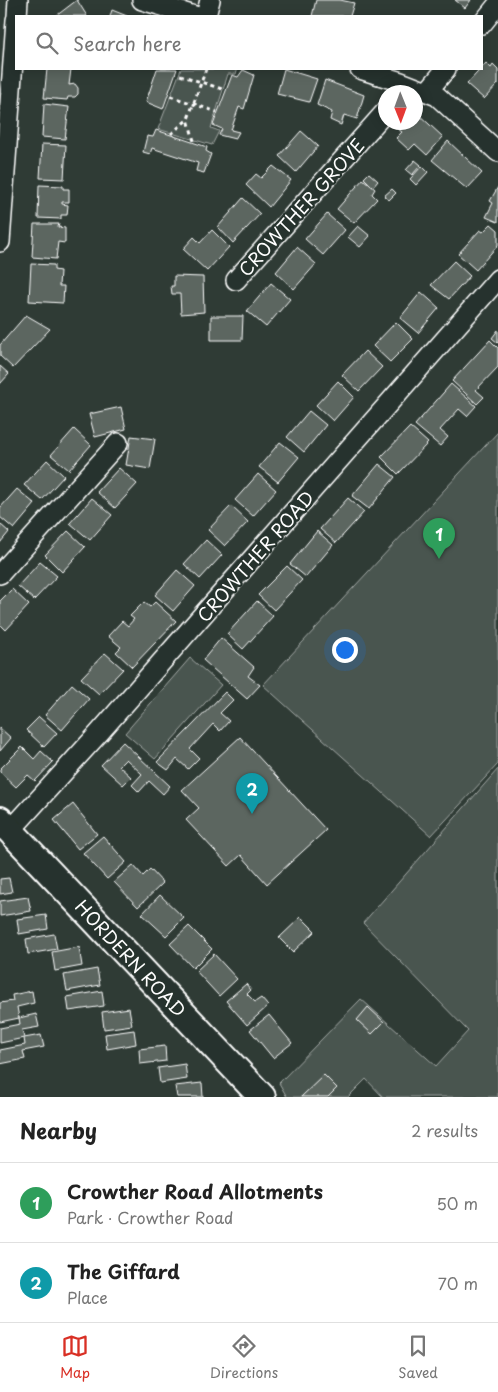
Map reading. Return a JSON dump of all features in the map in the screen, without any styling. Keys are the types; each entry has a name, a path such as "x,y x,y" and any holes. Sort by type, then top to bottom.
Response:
{"street":[{"path":"16,15 18,0"},
{"path":"142,0 192,15"},
{"path":"206,15 210,0"},
{"path":"483,23 498,4"},
{"path":"0,242 15,32"},
{"path":"362,70 394,85"},
{"path":"427,92 445,70"},
{"path":"423,91 437,96 498,152"},
{"name":"CROWTHER GROVE","path":"236,280 378,120"},
{"name":"CROWTHER ROAD","path":"5,825 113,718 498,280"},
{"path":"0,574 118,442"},
{"name":"HORDERN ROAD","path":"5,825 262,1097"}],"path":[{"path":"171,134 188,119 206,70"},
{"path":"180,74 225,90"},
{"path":"170,96 217,112"},
{"path":"188,119 194,141"}],"shaded area":[{"path":"181,70 238,70 236,74 228,74 211,128 219,131 212,145 158,129"},
{"path":"498,432 498,764 431,836 263,685"},
{"path":"190,658 221,685 155,759 125,733"},
{"path":"498,769 498,1097 383,1097 366,1079 348,1097 287,1097 279,1083 361,999 436,1066 468,1031 363,923"}],"building":[{"path":"77,0 86,15 57,15"},
{"path":"316,0 340,0 354,3 350,15 312,15"},
{"path":"455,0 471,0 465,8"},
{"path":"112,10 124,15 110,15"},
{"path":"486,63 491,68 493,65 498,70 498,84 484,99 467,84 480,70 483,70"},
{"path":"47,70 71,70 69,85 75,84 78,88 78,94 75,97 68,97 67,100 44,98"},
{"path":"157,70 177,70 163,109 146,102"},
{"path":"243,70 254,75 244,109 239,107 231,130 239,132 235,139 219,135 222,129 213,125 232,75 238,77"},
{"path":"284,70 317,79 309,102 277,94"},
{"path":"325,80 364,95 357,119 344,115 341,125 330,120 332,112 317,105"},
{"path":"44,104 69,107 65,139 42,137"},
{"path":"423,118 443,137 427,155 415,144 409,150 396,138 402,132 399,130 423,130"},
{"path":"156,130 207,147 206,151 211,154 204,173 196,171 198,163 152,148 150,154 143,152 147,136 153,137"},
{"path":"301,131 318,146 296,172 279,156"},
{"path":"448,141 482,173 467,189 432,160"},
{"path":"42,144 66,145 64,179 40,178"},
{"path":"415,160 421,165 412,175 406,170"},
{"path":"273,166 291,180 269,207 246,185 256,174 261,178"},
{"path":"422,166 428,172 416,185 410,179"},
{"path":"369,173 378,181 373,187 364,178"},
{"path":"363,179 375,189 372,194 377,199 354,223 337,209"},
{"path":"39,185 63,186 63,189 69,189 69,202 62,202 62,204 68,205 67,215 61,215 61,219 38,218"},
{"path":"498,187 498,222 486,217 493,203 490,201"},
{"path":"392,189 396,193 389,200 384,196"},
{"path":"243,198 260,214 233,243 218,227"},
{"path":"327,214 345,230 323,255 305,239"},
{"path":"34,224 59,224 58,227 65,228 65,243 58,242 56,259 32,257"},
{"path":"491,224 498,230 498,245 476,270 458,254 480,230 483,232"},
{"path":"358,226 370,236 360,247 348,237"},
{"path":"212,230 229,247 207,271 183,249 194,237 200,243"},
{"path":"297,247 316,264 294,289 276,272"},
{"path":"454,261 470,276 449,299 431,285"},
{"path":"31,264 54,265 54,270 60,271 59,286 64,286 63,303 29,301"},
{"path":"174,276 203,277 204,312 181,314 180,294 172,294 171,286 174,286"},
{"path":"271,283 290,299 266,327 247,311"},
{"path":"421,292 439,308 418,333 400,318"},
{"path":"26,315 50,329 13,368 0,356 0,345"},
{"path":"211,316 243,316 242,340 211,340"},
{"path":"396,322 413,339 390,362 373,346"},
{"path":"498,330 498,343 492,338"},
{"path":"490,340 498,348 498,367 476,390 484,397 477,404 452,381"},
{"path":"365,351 382,367 359,391 342,375"},
{"path":"0,366 9,374 0,384"},
{"path":"338,381 354,397 333,421 316,405"},
{"path":"451,384 476,406 467,416 459,409 440,430 448,437 440,446 415,425"},
{"path":"121,407 126,429 95,437 89,414"},
{"path":"309,411 326,425 304,452 287,437"},
{"path":"410,427 428,443 398,474 381,457"},
{"path":"74,429 91,445 69,470 51,455"},
{"path":"131,436 155,439 150,469 126,465"},
{"path":"280,442 299,457 278,482 259,467"},
{"path":"47,460 64,476 42,500 24,485"},
{"path":"379,464 395,477 369,509 352,496"},
{"path":"119,468 137,484 115,508 97,492"},
{"path":"258,474 276,490 253,516 235,500"},
{"path":"17,489 35,504 14,529 0,517 0,508"},
{"path":"92,498 112,515 90,540 70,523"},
{"path":"348,498 364,512 336,543 320,529"},
{"path":"231,506 248,522 225,546 208,530"},
{"path":"0,524 9,532 0,543"},
{"path":"68,531 85,547 62,572 45,555"},
{"path":"317,531 333,545 306,577 290,564"},
{"path":"206,540 222,555 200,579 184,564"},
{"path":"40,562 57,576 34,600 18,586"},
{"path":"287,566 302,580 274,610 258,595"},
{"path":"177,570 195,586 173,611 155,595"},
{"path":"12,589 29,605 6,630 0,624 0,601"},
{"path":"257,601 273,616 243,649 227,634"},
{"path":"144,602 150,607 155,602 176,621 132,667 116,652 121,647 108,636 122,621 128,626 134,619 130,616"},
{"path":"221,638 254,667 248,676 260,685 247,699 203,660"},
{"path":"105,653 123,669 99,694 81,678"},
{"path":"72,684 89,699 62,730 45,715"},
{"path":"225,692 233,700 220,713 229,721 220,731 213,724 190,749 199,758 188,769 177,759 168,770 157,762"},
{"path":"39,717 57,733 44,747 26,730"},
{"path":"0,728 11,738 0,751"},
{"path":"240,737 326,830 267,884 241,855 229,866 186,820 199,808 182,790"},
{"path":"123,742 170,786 163,794 149,781 139,792 132,785 142,774 126,759 119,766 131,777 123,785 101,765"},
{"path":"22,747 34,759 41,751 53,762 35,781 28,775 16,787 0,772 0,769"},
{"path":"73,804 97,834 78,849 54,820"},
{"path":"103,836 126,862 107,879 83,853"},
{"path":"133,865 143,876 150,869 163,883 138,907 114,882"},
{"path":"9,878 12,892 0,894 0,879"},
{"path":"160,895 184,918 166,936 142,914"},
{"path":"28,897 31,911 0,916 0,901"},
{"path":"46,915 48,929 19,934 17,919"},
{"path":"301,917 315,931 293,952 279,938"},
{"path":"189,926 212,949 193,968 170,944"},
{"path":"54,934 57,949 28,954 26,939"},
{"path":"79,947 82,966 55,971 52,952"},
{"path":"214,954 237,979 219,996 196,971"},
{"path":"97,969 100,985 67,991 64,975"},
{"path":"246,984 251,990 247,994 255,1002 261,998 268,1006 247,1025 226,1001"},
{"path":"32,991 34,1003 17,1007 19,1018 0,1022 0,1003 13,1001 12,995"},
{"path":"102,991 104,1006 69,1011 67,997"},
{"path":"368,1007 384,1022 372,1034 357,1020"},
{"path":"129,1008 132,1025 104,1029 102,1012"},
{"path":"36,1014 39,1027 22,1030 24,1038 0,1043 0,1028 20,1024 19,1018"},
{"path":"269,1015 292,1043 273,1058 250,1030"},
{"path":"134,1030 136,1044 107,1049 105,1034"},
{"path":"41,1035 44,1047 23,1051 25,1059 0,1064 0,1050 25,1045 24,1038"},
{"path":"165,1046 166,1061 140,1064 139,1049"},
{"path":"185,1064 187,1079 160,1083 158,1068"},
{"path":"324,1075 337,1088 328,1097 301,1097"},
{"path":"202,1083 203,1097 177,1097 175,1086"}],"place":[{"name":"Crowther Road Allotments","path":"439,559"},
{"name":"The Giffard","path":"252,814"}]}
